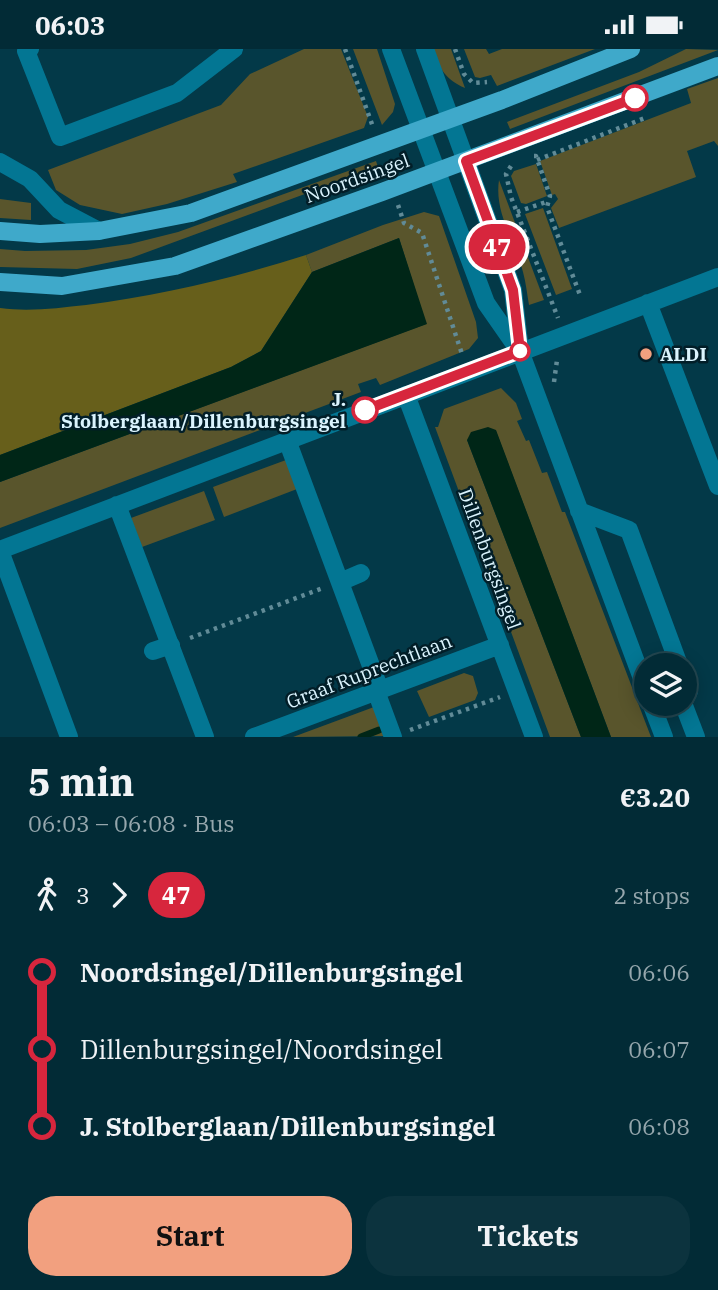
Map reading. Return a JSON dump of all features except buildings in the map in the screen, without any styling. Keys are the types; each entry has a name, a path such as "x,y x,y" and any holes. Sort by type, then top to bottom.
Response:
{"main road":[{"name":"Noordsingel","path":"0,231 40,234 99,231 191,213 494,103 631,49"},
{"name":"Noordsingel","path":"0,282 62,286 175,266 466,161 511,153 718,66"}],"street":[{"path":"30,49 26,51 60,137 177,93 234,49"},
{"path":"391,49 486,303 520,351"},
{"path":"425,49 513,290 520,351 634,657"},
{"path":"0,162 30,179 59,211 99,231"},
{"path":"69,737 0,550 718,277"},
{"path":"649,303 718,487"},
{"name":"Dillenburgsingel","path":"406,395 534,737"},
{"path":"287,440 340,582 393,737"},
{"path":"117,505 205,737"},
{"path":"579,511 629,530 675,653"},
{"path":"340,582 361,573"},
{"path":"153,651 170,645"},
{"name":"Graaf Ruprechtlaan","path":"254,737 500,645"},
{"path":"656,716 664,737"}],"path":[{"path":"345,49 372,122 376,146"},
{"path":"455,49 464,74 473,83 487,82 494,103"},
{"path":"537,160 656,114"},
{"path":"564,335 517,212 506,174 511,153 536,156 550,195 547,207 580,295"},
{"path":"393,188 404,223 422,233 468,371"},
{"path":"517,212 548,201"},
{"path":"170,645 340,582"},
{"path":"393,737 516,690"}],"shaded area":[{"path":"304,49 341,49 368,117 364,128 233,174 237,182 167,204 122,214 80,205 56,190 48,170 221,105 250,74"},
{"path":"353,49 377,49 395,104 393,112 382,125"},
{"path":"432,49 451,49 465,88 444,73"},
{"path":"464,49 486,49 489,54 502,49 595,49 497,86 491,75 475,77"},
{"path":"686,49 718,50 510,129 507,122 639,72"},
{"path":"718,78 718,146 714,141 687,151 696,177 559,228 551,208 558,199 555,194 552,195 540,161 691,103 687,89"},
{"path":"376,161 378,167 131,258 77,269 0,267 0,249 86,250 130,244 178,232"},
{"path":"536,164 547,196 526,204 521,203 511,176 514,171"},
{"path":"499,180 544,300 529,305 523,272 502,215"},
{"path":"0,199 31,203 31,220 0,218"},
{"path":"543,208 572,289 556,295 525,214"},
{"path":"424,212 439,216 476,322 478,338 469,349 380,385 376,378 358,384 361,392 0,528 0,482 426,324 399,238 312,272 306,255"},
{"path":"399,238 427,324 0,482 0,455 231,367 261,351 312,272"},
{"path":"306,255 312,272 261,351 231,367 0,455 0,308 54,308 142,296 225,278"},
{"path":"501,388 516,403 522,419 517,421 526,441 529,440 542,473 547,472 562,512 565,512 634,693 634,716 643,716 651,737 611,737 496,431 467,440 581,737 550,737 435,427 438,427 444,409"},
{"path":"488,427 496,430 611,737 581,737 467,440 471,432"},
{"path":"286,460 297,489 224,517 213,487"},
{"path":"204,491 215,520 142,547 131,518"},
{"path":"464,673 473,676 478,693 475,700 429,717 417,691"},
{"path":"374,707 384,736 293,737"}],"waterway":[{"path":"361,737 379,730"}],"bus line":[{"name":"47","path":"365,410 520,351 513,290 466,161 635,98"}],"place":[{"name":"ALDI","path":"646,354"},
{"name":"J. Stolberglaan/Dillenburgsingel","path":"365,410"}]}
